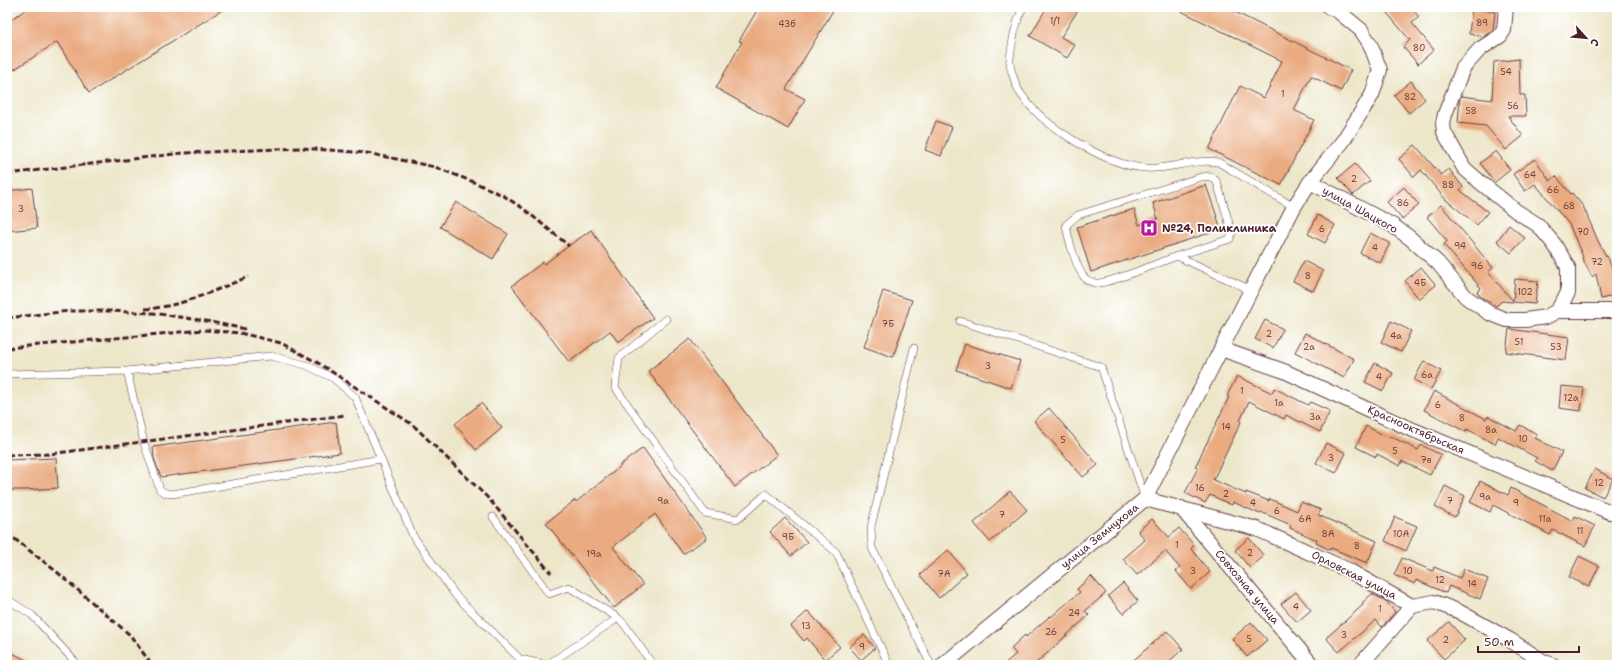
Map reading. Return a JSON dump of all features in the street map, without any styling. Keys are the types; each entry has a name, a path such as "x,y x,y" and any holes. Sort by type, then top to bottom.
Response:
{"street":[{"name":"улица Земнухова","path":"943,665 1145,499 1294,207 1310,182 1343,141 1372,96 1380,70 1370,44 1361,30 1338,11 1329,7"},
{"path":"1506,7 1504,30 1500,36 1480,49 1462,68 1445,114 1443,123 1444,132 1464,168 1504,201 1538,225 1554,244 1568,267 1568,293 1557,311"},
{"name":"улица Шацкого","path":"1310,182 1392,225 1410,238 1438,263 1466,297 1490,313 1507,320 1525,320 1546,317 1557,311 1617,311"},
{"name":"Краснооктябрьская","path":"1221,349 1284,370 1406,427 1610,512"},
{"name":"Орловская улица","path":"1145,499 1257,529 1348,570 1412,606"},
{"name":"Совхозная улица","path":"1181,508 1312,665"},
{"path":"1360,665 1412,606 1434,602 1458,611 1510,640 1544,662 1553,665"}],"lane":[{"path":"1023,7 1014,29 1010,63 1020,94 1044,120 1082,146 1122,163 1146,168 1176,166 1206,160 1218,162 1294,207"},
{"path":"1177,256 1230,239 1232,233 1231,228 1217,182 1214,178 1208,176 1201,177 1078,215 1066,225 1070,244 1083,276 1096,283 1155,265 1177,256 1251,290"},
{"path":"666,319 619,358 615,387 705,513 738,519 766,494 836,552 888,665"},
{"path":"960,321 1101,367 1145,499"},
{"path":"914,348 871,527 872,548 931,665"},
{"path":"7,374 127,371 271,356 306,365 333,378 355,397 413,536 456,596 520,659 547,665 618,618"},
{"path":"127,371 144,443 160,490 166,493 381,459"},
{"path":"493,517 549,594 569,587 618,618 624,624 653,665"},
{"path":"7,599 32,615 78,665"}],"building":[{"path":"30,7 227,7 89,93 57,42 7,74 7,22"},
{"path":"759,7 835,7 786,89 805,99 788,129 716,88 742,42 739,41"},
{"path":"1047,7 1080,7 1061,37 1075,45 1067,58 1030,36"},
{"path":"1173,7 1225,7 1351,70 1341,91 1311,76 1294,110 1314,120 1281,185 1209,149 1240,86 1264,98 1282,61"},
{"path":"1394,7 1411,7 1419,17 1412,23 1434,50 1418,64 1403,47 1410,40 1387,13"},
{"path":"1472,8 1495,12 1493,31 1484,36 1469,34"},
{"path":"1519,59 1520,95 1525,95 1526,116 1508,116 1523,136 1506,150 1486,126 1458,123 1460,98 1461,96 1492,100 1494,62"},
{"path":"1411,81 1425,99 1409,113 1394,95"},
{"path":"936,121 952,127 941,156 925,150"},
{"path":"1415,145 1441,175 1449,169 1463,187 1460,190 1488,212 1477,225 1446,200 1421,170 1414,177 1399,159"},
{"path":"1496,151 1510,170 1495,182 1480,163"},
{"path":"1535,159 1550,181 1556,176 1583,206 1598,241 1617,276 1617,295 1601,299 1596,274 1592,277 1582,258 1583,257 1569,224 1535,184 1525,191 1513,174"},
{"path":"1355,164 1370,181 1353,195 1338,178"},
{"name":"№24, Поликлиника","path":"1206,185 1221,229 1091,272 1077,227 1134,209 1139,225 1158,219 1153,203"},
{"path":"1404,187 1419,205 1402,219 1387,202"},
{"path":"32,188 37,228 7,231 7,191"},
{"path":"456,202 508,234 493,259 440,227"},
{"path":"1441,205 1493,268 1488,272 1513,301 1515,279 1538,281 1535,304 1502,301 1496,306 1481,297 1477,292 1481,288 1444,245 1447,241 1427,217"},
{"path":"1318,215 1335,225 1325,243 1308,234"},
{"path":"1509,225 1525,238 1511,253 1497,241"},
{"path":"591,230 653,318 618,342 610,331 569,362 512,286 543,262 544,264"},
{"path":"1370,233 1390,243 1380,263 1360,253"},
{"path":"1304,261 1323,271 1313,291 1293,281"},
{"path":"1421,267 1436,285 1419,299 1405,281"},
{"path":"883,291 912,300 893,357 864,347"},
{"path":"1265,320 1283,329 1273,348 1255,339"},
{"path":"1391,321 1411,331 1401,352 1381,342"},
{"path":"1509,329 1569,337 1566,360 1506,352"},
{"path":"1305,333 1354,359 1344,378 1295,352"},
{"path":"690,339 777,455 735,487 648,371"},
{"path":"965,344 1020,361 1011,388 956,370"},
{"path":"1424,361 1441,371 1431,389 1414,380"},
{"path":"1375,363 1393,373 1383,391 1365,382"},
{"path":"1237,376 1272,393 1274,388 1308,405 1310,402 1330,411 1320,432 1286,415 1284,419 1249,401 1240,421 1241,422 1213,480 1246,494 1246,492 1269,501 1270,499 1297,511 1301,502 1321,510 1318,515 1377,541 1367,563 1331,548 1330,550 1316,543 1317,540 1290,528 1291,525 1261,512 1260,514 1233,502 1232,505 1210,495 1205,503 1185,493 1198,468 1195,467 1229,397 1227,396"},
{"path":"1561,386 1584,388 1581,411 1559,408"},
{"path":"1434,391 1486,419 1488,416 1516,431 1520,425 1537,434 1535,438 1562,452 1552,471 1535,461 1537,458 1498,437 1495,444 1467,429 1466,432 1424,410"},
{"path":"481,403 502,428 476,450 455,424"},
{"path":"1049,408 1098,465 1083,477 1034,421"},
{"path":"336,422 340,453 161,477 154,458 153,447"},
{"path":"1366,426 1389,438 1390,436 1418,450 1421,445 1441,455 1430,475 1402,461 1400,466 1377,454 1376,457 1356,447"},
{"path":"1326,443 1346,453 1336,473 1316,463"},
{"path":"643,448 707,538 683,554 655,514 613,547 643,585 614,608 546,523 575,500 576,502"},
{"path":"56,458 58,488 7,490 7,460"},
{"path":"1595,469 1613,479 1603,497 1585,488"},
{"path":"1480,481 1508,495 1511,488 1573,521 1575,516 1595,526 1585,546 1553,530 1550,535 1493,505 1490,512 1470,502"},
{"path":"1445,486 1465,496 1455,517 1435,507"},
{"path":"1010,491 1027,510 990,542 974,523"},
{"path":"1395,517 1417,526 1406,551 1385,541"},
{"path":"785,518 807,542 791,556 770,532"},
{"path":"1152,519 1169,537 1179,528 1194,545 1191,549 1210,572 1191,589 1176,571 1180,568 1165,551 1137,575 1123,559 1145,540 1138,531"},
{"path":"1249,538 1264,556 1250,568 1235,550"},
{"path":"948,550 967,573 939,598 920,575"},
{"path":"1579,556 1599,566 1589,587 1569,577"},
{"path":"1402,558 1433,571 1434,567 1460,578 1464,569 1488,579 1480,599 1449,586 1446,593 1416,580 1415,584 1394,575"},
{"path":"1091,576 1106,593 1085,611 1089,615 1034,665 1003,665 1016,654 1011,648 1025,635 1026,637 1080,592 1077,589"},
{"path":"1123,583 1138,601 1123,614 1108,596"},
{"path":"1296,592 1311,610 1297,622 1281,604"},
{"path":"1372,594 1386,601 1395,612 1382,627 1376,620 1339,652 1326,638 1363,605 1362,603"},
{"path":"808,611 840,647 825,660 807,638 804,641 791,626"},
{"path":"1251,622 1267,640 1247,657 1232,639"},
{"path":"1449,622 1465,640 1444,659 1427,641"},
{"path":"1167,631 1183,649 1165,665 1128,665"},
{"path":"864,635 875,648 861,660 849,647"},
{"path":"7,650 35,665 7,665"}],"railway":[{"path":"7,174 183,153 302,148 367,153 435,167 476,183 504,196 524,209 569,246"},
{"path":"145,309 158,308 185,301 248,277"},
{"path":"7,318 70,311 153,313 245,329"},
{"path":"7,348 203,330 240,333 281,343 320,364 413,425 489,499 551,573"},
{"path":"7,455 50,454 346,415"},
{"path":"7,533 57,572 130,635 152,665"}],"place":[{"name":"№24, Поликлиника","path":"1149,228"}]}
